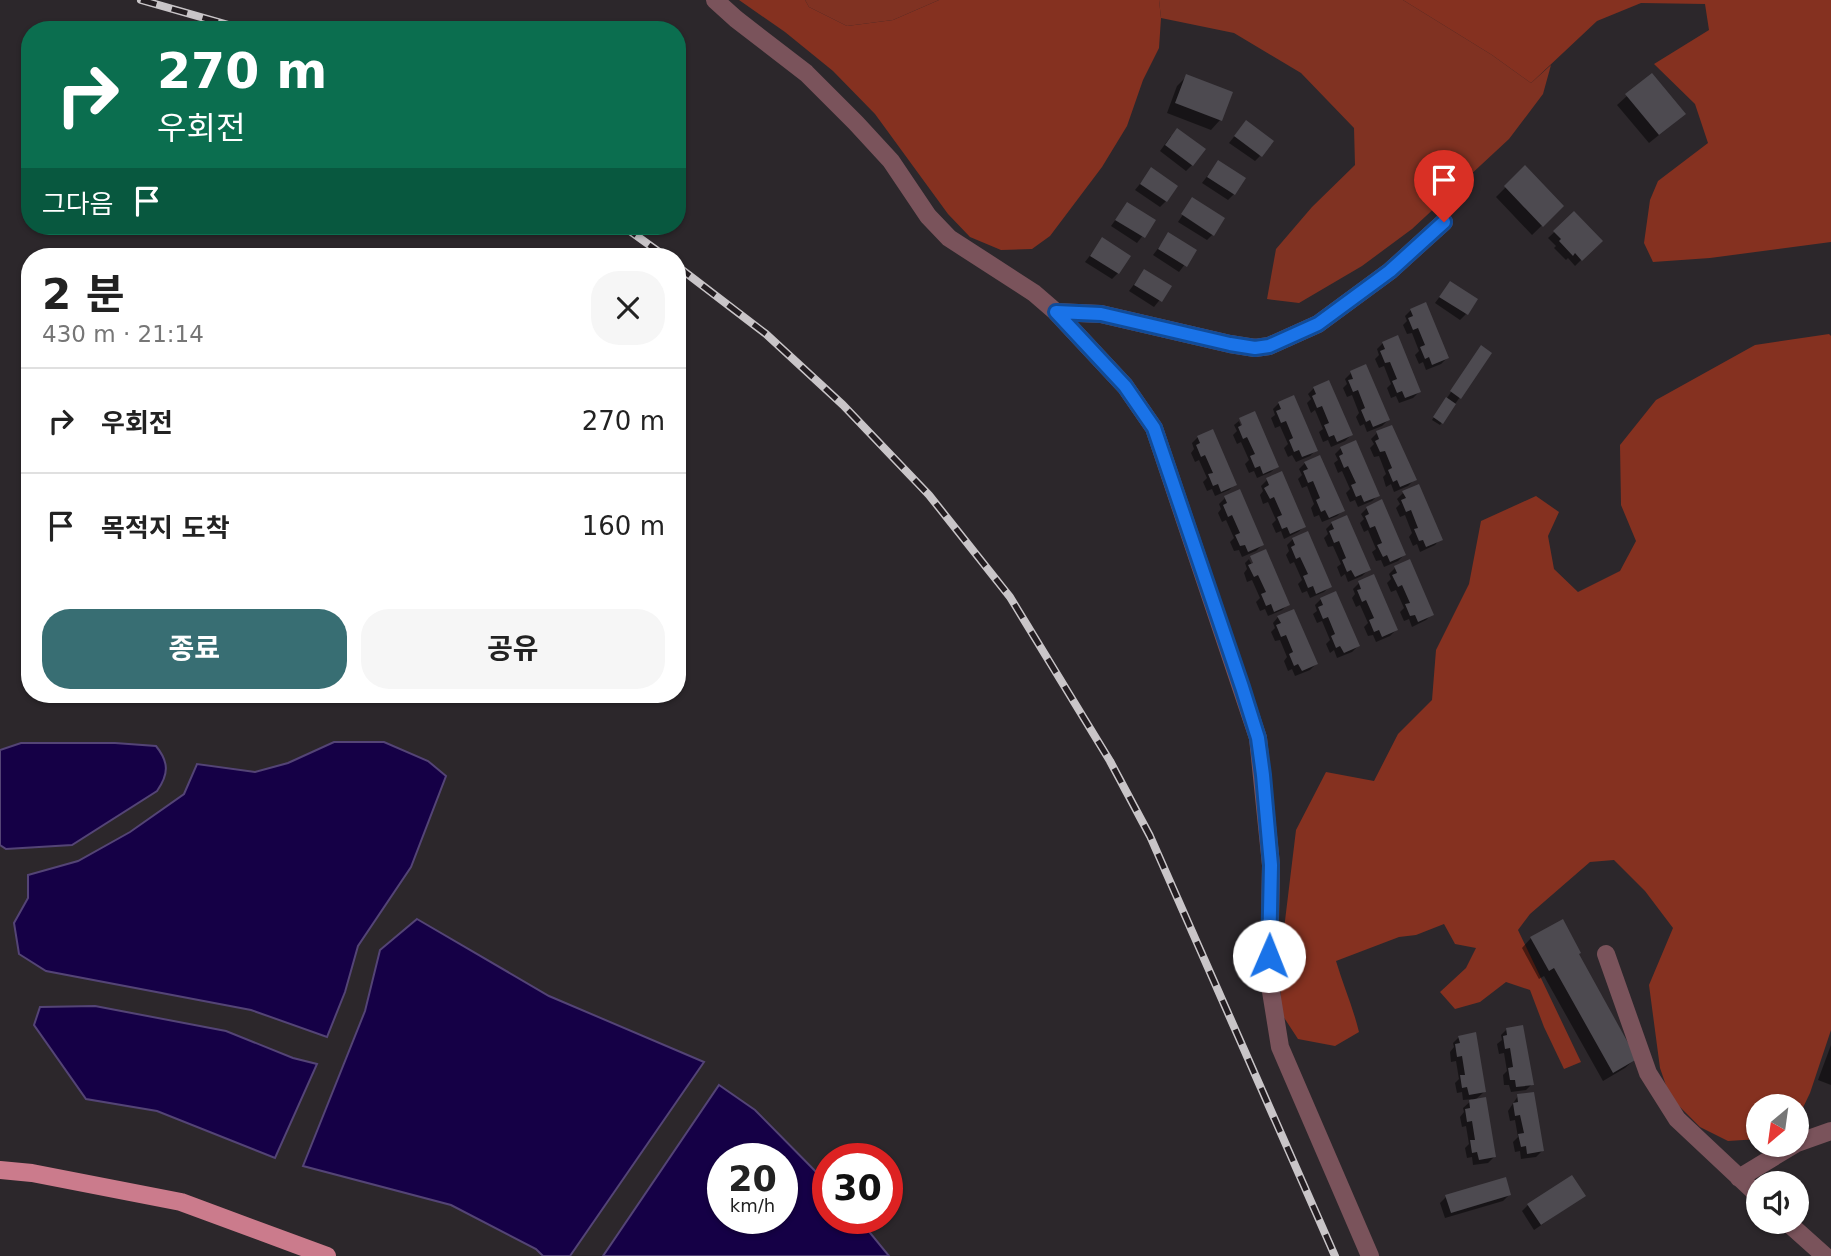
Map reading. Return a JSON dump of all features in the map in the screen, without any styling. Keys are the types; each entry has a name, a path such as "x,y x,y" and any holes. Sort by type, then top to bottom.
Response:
{"main road":[{"path":"0,1170 32,1173 181,1202 327,1256"}],"street":[{"path":"715,0 806,73 856,123 891,160 928,216 949,238 1018,282 1056,312 1125,386 1154,428 1258,738 1271,865 1269,979 1280,1047 1370,1256"},
{"path":"1056,312 1101,314 1230,344 1255,348 1269,346 1318,324 1390,271 1444,222"},
{"path":"1606,954 1647,1073 1677,1119 1746,1184"},
{"path":"1810,1139 1831,1131"},
{"path":"1739,1178 1774,1157"},
{"path":"1800,1234 1825,1256"}],"shaded area":[{"path":"739,0 805,0 809,7 847,26 893,20 939,0 1159,0 1159,48 1143,80 1127,126 1102,167 1050,236 1032,249 1001,250 970,237 948,214 875,114 833,71 785,32"},
{"path":"805,0 939,0 893,20 847,26 809,7"},
{"path":"1159,0 1403,0 1492,55 1531,83 1551,65 1543,94 1509,139 1412,229 1362,266 1299,303 1267,299 1276,249 1312,207 1355,165 1354,128 1301,73 1234,33 1161,18"},
{"path":"1403,0 1831,0 1831,242 1710,258 1653,262 1644,243 1650,200 1658,181 1708,143 1695,104 1654,64 1709,30 1705,4 1641,3 1597,21 1531,83 1492,55"},
{"path":"1829,334 1831,336 1831,1030 1810,1094 1746,1094 1746,1140 1728,1141 1700,1127 1670,1097 1660,1068 1649,985 1673,928 1645,891 1614,860 1590,862 1530,914 1518,930 1581,1062 1564,1069 1530,990 1506,982 1480,1002 1455,1009 1440,992 1466,968 1476,948 1455,944 1444,924 1416,935 1399,937 1336,961 1359,1032 1335,1046 1298,1039 1281,1013 1280,962 1296,830 1326,772 1374,781 1398,734 1432,700 1436,650 1469,584 1481,521 1536,496 1559,512 1548,536 1554,569 1578,592 1620,571 1636,541 1621,505 1620,445 1656,400 1755,345"},
{"path":"334,742 384,742 428,761 446,776 411,867 358,946 345,992 327,1037 251,1010 46,971 19,954 14,923 28,898 28,875 78,861 130,832 184,794 197,764 255,772 288,763"},
{"path":"21,743 156,746 165,763 164,779 157,791 72,845 6,849 0,845 0,750"},
{"path":"417,919 549,996 704,1062 570,1256 543,1256 536,1249 451,1205 303,1166 365,1011 380,950"},
{"path":"95,1006 226,1031 293,1058 317,1064 275,1158 157,1111 86,1099 34,1025 40,1007"},
{"path":"719,1085 755,1110 788,1143 707,1143 707,1234 798,1234 798,1154 812,1168 812,1234 871,1234 889,1256 603,1256"}],"building":[{"path":"1652,73 1686,114 1659,135 1625,94"},
{"path":"1186,74 1233,92 1222,121 1175,103"},
{"path":"1246,120 1274,141 1262,157 1234,136"},
{"path":"1177,128 1206,149 1193,166 1165,145"},
{"path":"1218,160 1246,178 1235,195 1207,177"},
{"path":"1525,165 1564,206 1543,227 1504,186"},
{"path":"1151,167 1178,186 1167,202 1140,184"},
{"path":"1192,197 1225,218 1214,236 1181,214"},
{"path":"1127,202 1156,220 1145,238 1115,220"},
{"path":"1574,211 1603,241 1582,261 1575,253 1573,256 1553,231"},
{"path":"1168,232 1197,250 1187,267 1158,249"},
{"path":"1102,237 1131,256 1119,274 1090,256"},
{"path":"1144,269 1172,286 1162,302 1134,285"},
{"path":"1450,281 1478,299 1468,315 1439,297"},
{"path":"1426,302 1449,358 1432,365 1429,357 1425,359 1420,347 1425,345 1418,328 1413,330 1408,318 1413,316 1410,309"},
{"path":"1398,335 1421,392 1405,398 1402,391 1397,393 1392,381 1397,379 1390,362 1385,363 1380,351 1385,349 1382,342"},
{"path":"1481,345 1492,353 1461,399 1450,391"},
{"path":"1366,364 1390,420 1373,427 1370,420 1366,422 1361,410 1365,408 1358,390 1353,392 1348,380 1353,379 1350,371"},
{"path":"1329,380 1353,435 1337,442 1334,435 1329,437 1324,425 1329,423 1322,406 1317,408 1312,396 1316,394 1313,387"},
{"path":"1294,395 1318,451 1302,457 1299,450 1294,452 1289,440 1293,438 1286,421 1281,423 1276,411 1281,409 1278,402"},
{"path":"1446,397 1456,404 1443,424 1433,417"},
{"path":"1255,411 1279,467 1263,474 1260,466 1255,468 1250,456 1255,454 1247,437 1243,439 1238,427 1242,425 1239,418"},
{"path":"1392,425 1417,480 1400,487 1397,480 1393,482 1388,470 1392,468 1385,451 1380,452 1375,441 1379,439 1376,431"},
{"path":"1213,429 1237,485 1221,492 1218,484 1213,486 1208,474 1213,473 1205,455 1201,457 1196,445 1200,443 1197,436"},
{"path":"1356,440 1380,496 1364,502 1361,495 1356,497 1351,485 1356,483 1348,466 1344,468 1339,456 1343,454 1340,447"},
{"path":"1320,455 1345,511 1329,518 1325,510 1321,512 1316,500 1320,498 1313,481 1308,483 1303,471 1308,469 1304,462"},
{"path":"1282,471 1306,527 1290,534 1287,527 1282,529 1277,517 1282,515 1274,497 1270,499 1264,488 1269,485 1266,478"},
{"path":"1419,484 1443,540 1426,547 1423,540 1419,541 1414,529 1418,528 1411,510 1406,512 1401,500 1406,498 1402,491"},
{"path":"1240,489 1264,545 1248,552 1245,545 1240,546 1235,535 1240,533 1232,515 1228,517 1223,505 1227,503 1224,496"},
{"path":"1382,499 1406,555 1390,562 1387,555 1383,557 1377,545 1382,543 1375,526 1370,528 1365,516 1369,514 1366,507"},
{"path":"1347,515 1371,570 1355,577 1351,570 1347,572 1342,560 1346,558 1339,541 1334,543 1329,531 1334,529 1331,522"},
{"path":"1308,531 1332,587 1316,594 1313,586 1308,588 1303,576 1308,574 1300,557 1296,559 1291,547 1295,545 1292,538"},
{"path":"1266,549 1290,605 1274,612 1271,604 1266,606 1261,594 1266,592 1258,575 1254,577 1248,565 1253,563 1250,556"},
{"path":"1410,559 1434,615 1418,622 1415,615 1410,616 1405,604 1410,603 1402,585 1398,587 1392,575 1397,573 1394,566"},
{"path":"1374,574 1398,630 1382,637 1379,630 1374,632 1369,620 1374,618 1366,600 1362,602 1357,590 1361,589 1358,581"},
{"path":"1336,591 1360,646 1344,653 1340,646 1336,648 1331,636 1335,634 1328,617 1323,619 1318,607 1323,605 1320,598"},
{"path":"1294,609 1318,664 1302,671 1298,664 1294,666 1289,654 1293,652 1286,635 1281,637 1276,625 1281,623 1277,616"},
{"path":"1563,919 1581,953 1579,954 1637,1059 1613,1073 1554,968 1549,971 1530,937"},
{"path":"1523,1025 1534,1085 1516,1087 1515,1080 1510,1080 1508,1068 1513,1067 1510,1048 1505,1049 1503,1036 1507,1035 1506,1028"},
{"path":"1476,1032 1486,1092 1469,1095 1467,1087 1462,1088 1460,1075 1465,1075 1462,1056 1457,1057 1455,1044 1460,1043 1458,1036"},
{"path":"1534,1092 1544,1151 1527,1154 1526,1146 1521,1147 1518,1134 1524,1133 1520,1115 1515,1116 1513,1103 1518,1102 1517,1094"},
{"path":"1486,1097 1496,1157 1479,1160 1477,1152 1472,1153 1470,1140 1475,1140 1472,1121 1467,1122 1465,1109 1470,1108 1469,1100"},
{"path":"1572,1175 1586,1196 1541,1225 1527,1204"},
{"path":"1506,1177 1511,1195 1451,1213 1445,1195"}],"railway":[{"path":"141,0 214,21"},
{"path":"635,235 654,248"},
{"path":"686,273 766,334 843,405 929,495 1010,597 1110,761 1150,836 1335,1256"}],"route":[{"path":"1269,956 1271,865 1263,775 1258,738 1242,687 1154,428 1125,386 1056,312 1101,314 1230,344 1255,348 1269,346 1318,324 1390,271 1444,222"}]}
